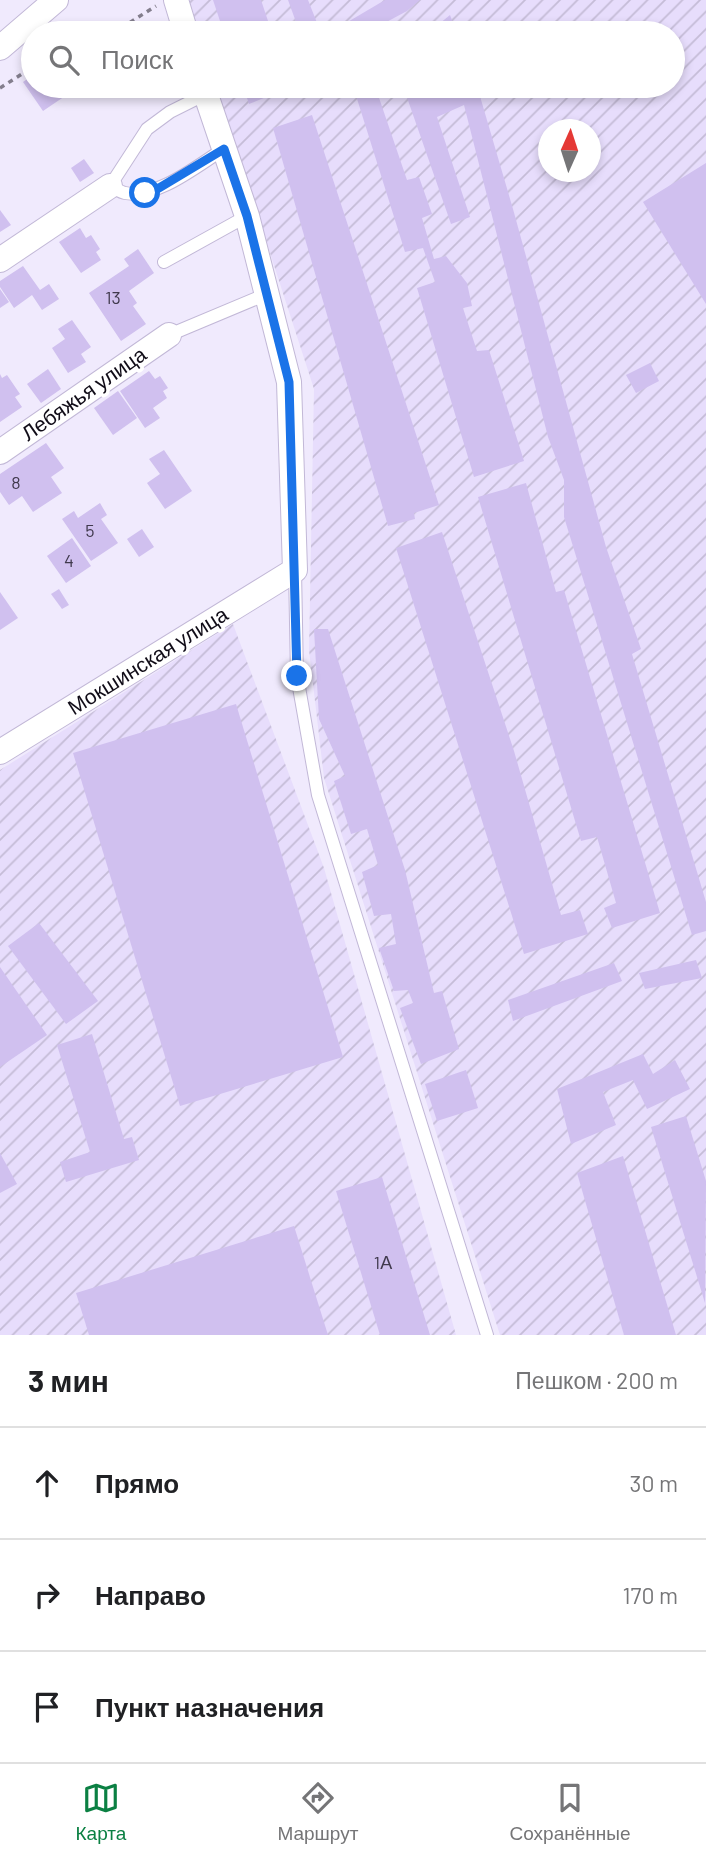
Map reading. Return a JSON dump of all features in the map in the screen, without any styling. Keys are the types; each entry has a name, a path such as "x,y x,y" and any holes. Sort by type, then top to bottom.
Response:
{"street":[{"path":"32,21 57,0"},
{"path":"176,0 182,21"},
{"path":"0,48 21,30"},
{"path":"208,98 247,216 289,382 295,570"},
{"path":"0,260 110,187"},
{"name":"Лебяжья улица","path":"0,452 169,335"},
{"name":"Мокшинская улица","path":"0,752 295,570"}],"lane":[{"path":"192,98 147,129 110,187 125,193 145,193 159,188 224,149"},
{"path":"164,261 247,216"},
{"path":"169,335 267,294"},
{"path":"295,570 297,676 318,795 487,1335"}],"path":[{"path":"132,21 166,0"},
{"path":"0,88 21,75"}],"shaded area":[{"path":"189,0 706,0 706,1335 500,1335 324,778 309,650 314,389 220,98 685,98 685,21 195,21"},
{"path":"233,624 324,868 456,1335 0,1335 0,770"}],"building":[{"path":"213,0 261,0 268,21 220,21"},
{"path":"288,0 308,0 316,21 296,21"},
{"path":"385,0 420,0 388,21 349,21"},
{"path":"34,98 62,98 43,111"},
{"path":"247,98 264,98 249,104"},
{"path":"357,98 379,98 407,180 419,177 432,214 422,218 434,259 446,256 467,283 472,306 463,308 477,351 489,350 524,461 474,477 417,288 435,282 423,248 405,252"},
{"path":"407,98 481,98 606,547 641,649 632,654 706,902 706,931 692,935 564,517 564,480 548,437 464,105 437,117 470,217 451,224"},
{"path":"312,115 439,505 414,513 415,519 388,526 273,128"},
{"path":"84,159 94,173 80,182 71,168"},
{"path":"706,163 706,304 643,202"},
{"path":"0,210 11,225 0,232"},
{"path":"80,228 86,238 91,235 100,249 96,252 101,260 81,273 59,242"},
{"path":"138,249 154,273 129,291 137,303 133,306 146,324 121,341 89,293 129,266 124,259"},
{"path":"23,266 40,290 49,284 59,299 42,310 32,295 14,308 0,287 0,281"},
{"path":"0,289 9,302 0,308"},
{"path":"72,320 91,347 81,354 86,362 68,373 52,348 65,339 58,329"},
{"path":"650,363 659,381 636,393 626,375"},
{"path":"48,369 61,389 41,403 27,384"},
{"path":"149,371 155,379 160,376 168,388 163,391 167,398 153,408 160,418 145,428 120,391"},
{"path":"0,374 2,378 7,375 20,394 15,397 22,407 0,422"},
{"path":"118,391 137,418 113,435 94,408"},
{"path":"46,443 64,468 51,477 62,493 33,512 22,496 9,505 0,492 0,474"},
{"path":"164,450 192,491 165,509 147,483 160,474 149,459"},
{"path":"526,483 556,592 564,590 660,913 612,928 604,908 616,903 597,837 581,841 478,497"},
{"path":"100,503 107,515 101,519 118,543 91,561 62,519 74,511 78,518"},
{"path":"142,529 154,547 139,557 127,539"},
{"path":"442,532 514,751 561,915 580,910 588,934 524,954 396,548"},
{"path":"72,538 91,566 66,583 47,556"},
{"path":"59,589 69,605 62,609 51,594"},
{"path":"0,592 18,618 0,630"},
{"path":"314,629 328,629 405,870 434,993 442,991 459,1049 421,1064 400,1008 413,1003 408,990 394,991 379,948 396,944 391,914 374,916 362,872 378,865 367,829 351,834 334,781 345,776 319,719"},
{"path":"236,704 343,1057 180,1106 73,753"},
{"path":"39,923 98,1001 66,1024 8,946"},
{"path":"696,960 702,978 645,989 639,973"},
{"path":"614,963 622,981 513,1021 508,1000"},
{"path":"0,967 47,1035 0,1067"},
{"path":"92,1034 124,1139 132,1137 139,1160 66,1182 60,1162 90,1152 57,1045"},
{"path":"643,1054 653,1074 675,1060 690,1089 647,1109 633,1080 603,1092 616,1125 571,1144 557,1089"},
{"path":"466,1070 478,1108 437,1121 425,1084"},
{"path":"686,1116 706,1181 705,1303 651,1127"},
{"path":"0,1153 17,1184 0,1193"},
{"path":"623,1156 676,1335 624,1335 577,1173"},
{"path":"382,1177 430,1335 380,1335 336,1191"},
{"path":"294,1226 328,1335 89,1335 76,1293"}],"route":[{"path":"145,193 159,188 224,149 247,216 289,382 297,676"}]}
